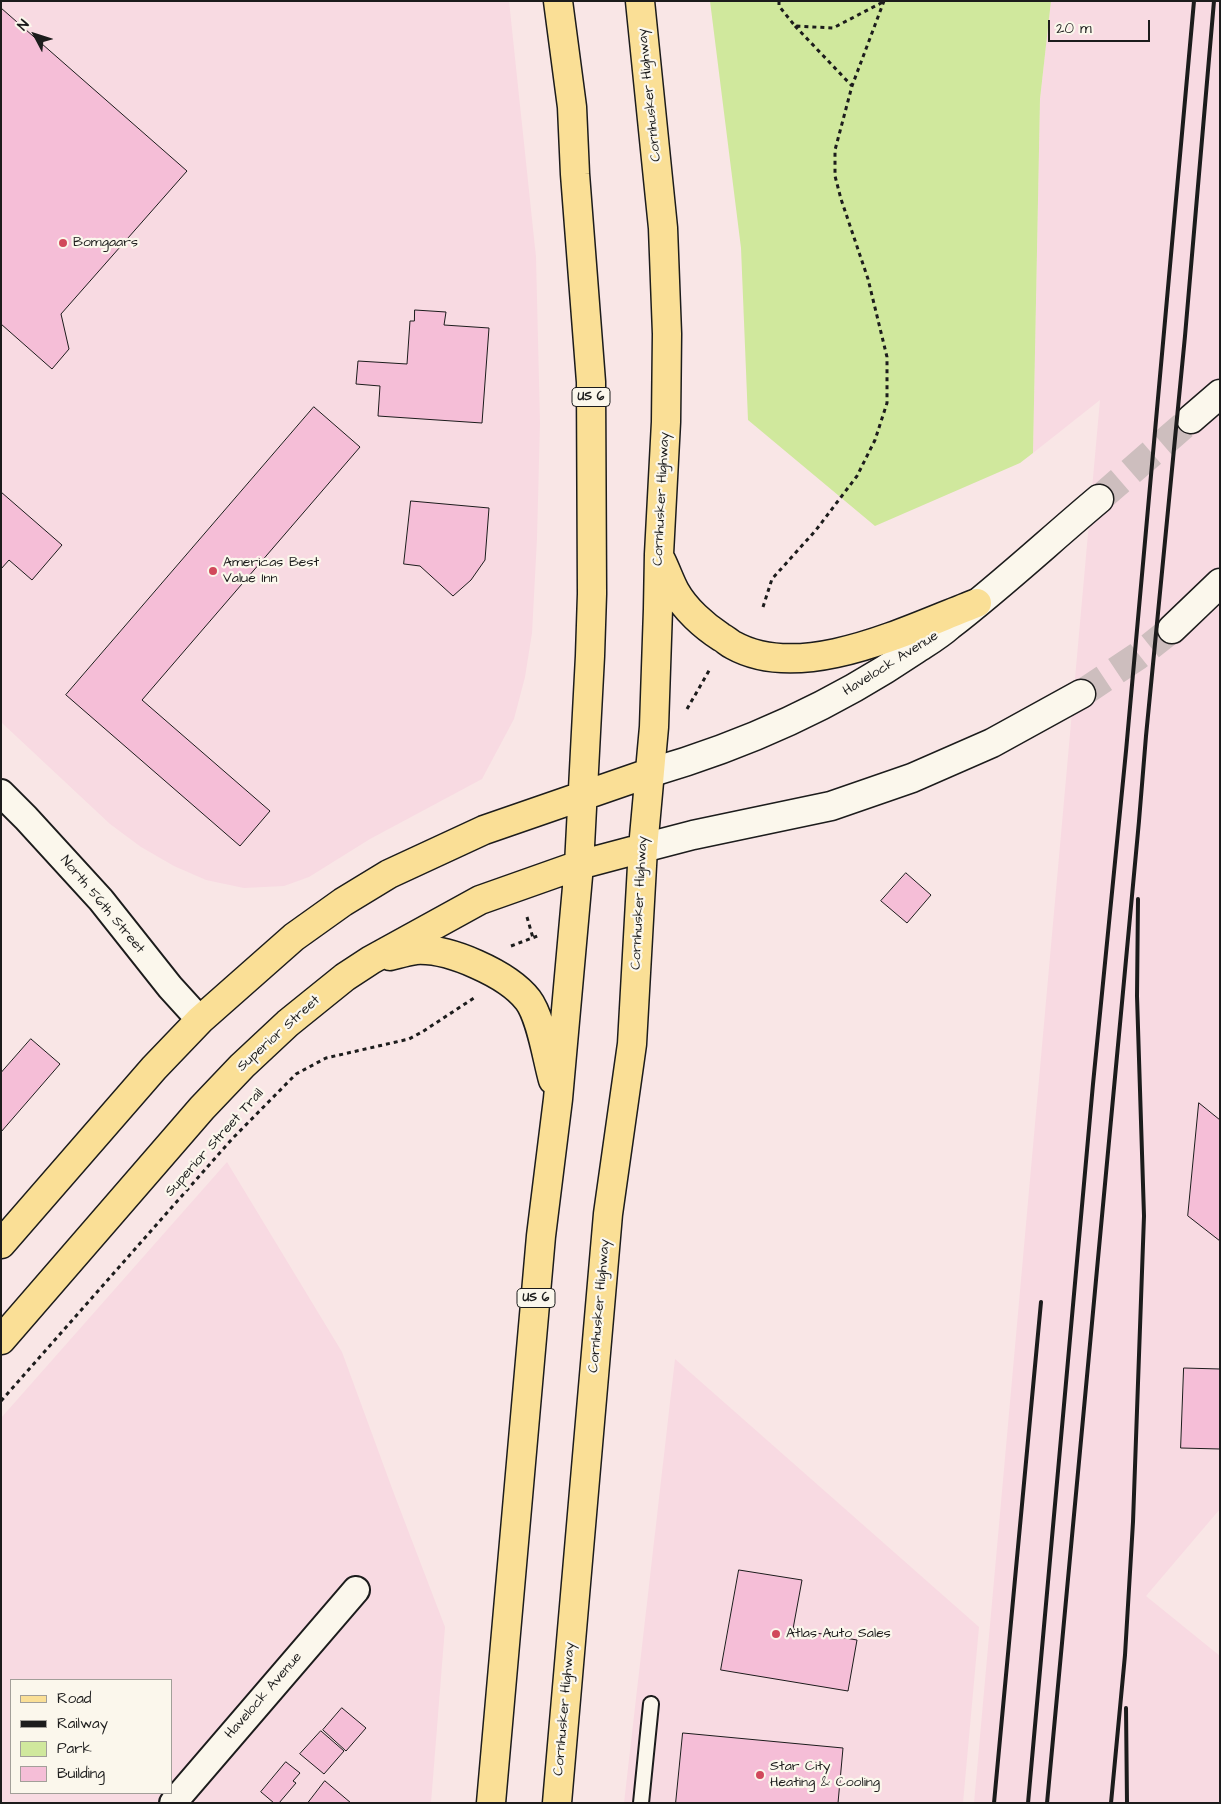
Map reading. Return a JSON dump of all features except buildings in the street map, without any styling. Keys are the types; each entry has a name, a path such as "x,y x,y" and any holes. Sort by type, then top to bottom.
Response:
{"main road":[{"name":"US 6","path":"491,1803 541,1236 558,1099 579,865 584,794 592,594 591,382 575,174 572,106 558,1"},
{"name":"Cornhusker Highway","path":"556,1803 608,1214 632,1044 643,848 654,727 658,554 666,422 667,334 664,228 640,1"},
{"path":"1191,419 1220,394"},
{"name":"Havelock Avenue","path":"649,774 687,762 782,724 829,701 893,665 949,627 1099,499"},
{"path":"658,554 676,592 692,613 712,632 734,645 760,655 787,658 821,656 900,635 934,619 977,603"},
{"path":"1172,629 1220,583"},
{"path":"643,848 693,835 831,806 912,778 992,743 1081,694"},
{"path":"1,1244 154,1068 200,1020 294,937 343,902 389,874 484,830 584,794 649,774"},
{"name":"Superior Street","path":"1,1340 202,1108 242,1066 311,1004 345,977 371,960 480,900 579,865 643,848"},
{"path":"371,960 417,950 441,953 494,972 513,984 529,1001 536,1017 558,1099"}],"street":[{"name":"North 56th Street","path":"1,793 101,900 170,987 200,1020"},
{"name":"Havelock Avenue","path":"173,1803 356,1590"}],"lane":[{"path":"641,1803 651,1704"}],"path":[{"path":"779,1 779,6 795,26 852,86"},
{"path":"795,26 833,28 884,2"},
{"path":"763,607 772,579 816,530 857,476 875,440 887,402 887,357 868,279 841,199 836,176 835,150 852,86 884,2"},
{"path":"686,710 711,668"},
{"path":"525,912 533,938"},
{"path":"507,947 543,934"},
{"name":"Superior Street Trail","path":"1,1401 232,1139 296,1074 326,1058 416,1036 480,994 494,972"}],"shaded area":[{"path":"1,1 509,1 536,257 540,423 532,633 525,677 514,719 482,779 370,839 309,877 284,886 244,888 206,880 174,866 141,847 110,824 1,722"},
{"path":"1051,1 1220,1 1220,1509 1146,1596 1220,1656 1220,1803 974,1803 1100,400 1033,453 1040,99"},
{"path":"227,1162 342,1352 445,1627 431,1803 1,1803 1,1418"},
{"path":"675,1359 979,1627 963,1803 624,1803"}],"green space":[{"path":"710,1 1051,1 1040,99 1033,453 1020,463 875,526 748,420 741,248"}],"tunnel":[{"path":"1099,499 1191,419"},
{"path":"1081,694 1138,656 1172,629"}],"railway":[{"path":"1028,1803 1194,1"},
{"path":"1047,1803 1185,336 1214,1"},
{"path":"1111,1803 1125,1655 1133,1522 1144,1216 1137,996 1138,899"},
{"path":"994,1803 1041,1302"},
{"path":"1126,1708 1127,1803"}],"place":[{"name":"Bomgaars","path":"63,243"},
{"name":"Americas Best Value Inn","path":"213,571"},
{"name":"Atlas Auto Sales","path":"776,1634"},
{"name":"Star City Heating & Cooling","path":"760,1775"}]}
